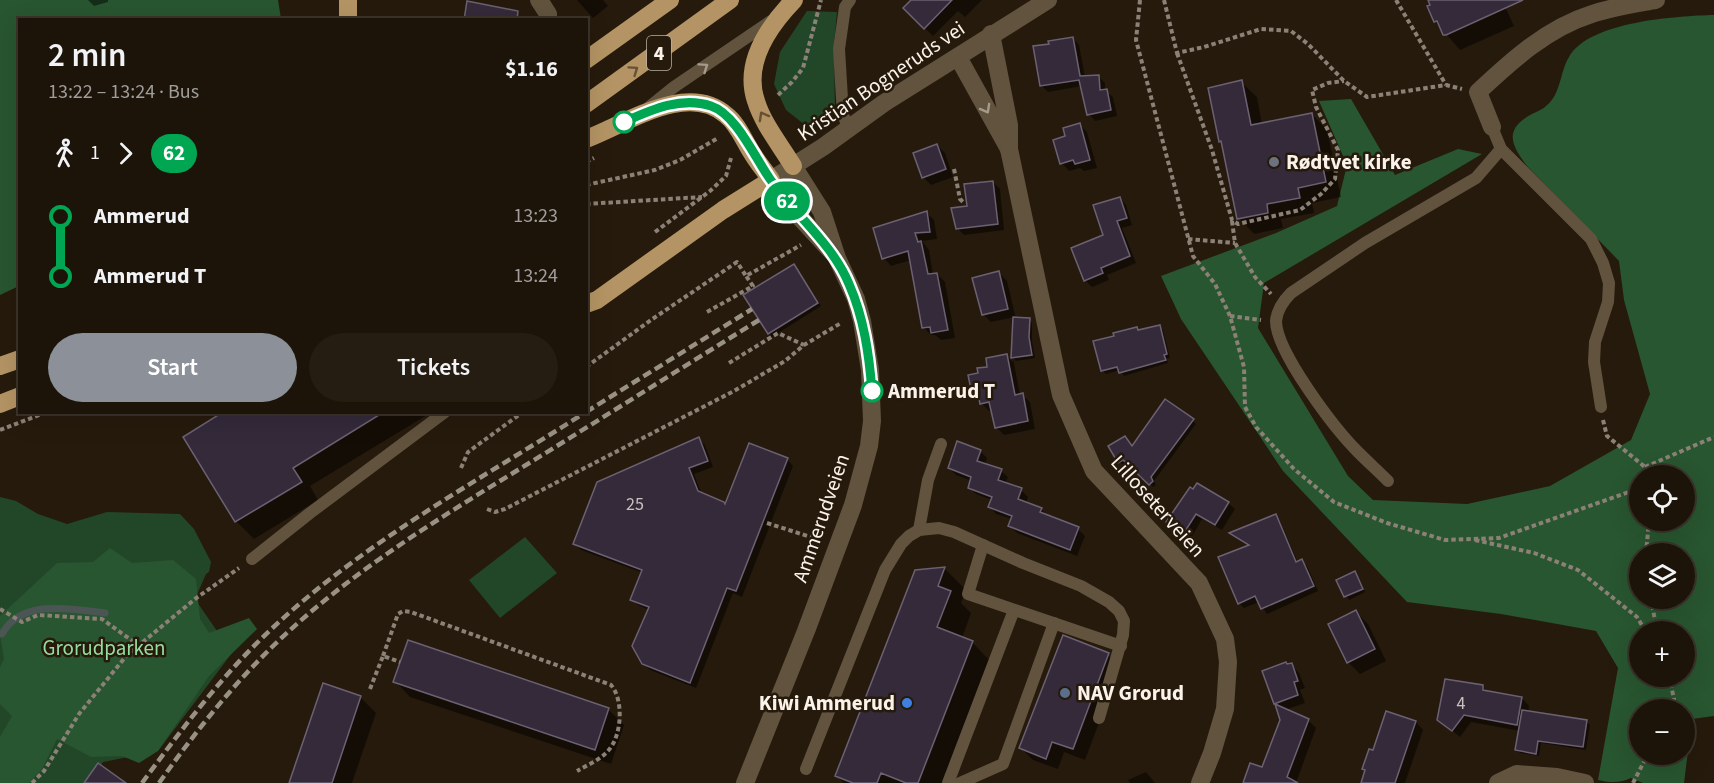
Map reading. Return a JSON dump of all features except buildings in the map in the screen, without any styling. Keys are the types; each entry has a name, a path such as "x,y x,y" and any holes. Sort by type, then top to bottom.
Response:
{"highway":[{"path":"348,0 348,18"},
{"name":"4","path":"588,59 670,0"},
{"name":"4","path":"588,103 730,0"},
{"path":"793,166 760,113 755,99 753,71 757,54 766,34 780,14 794,0"},
{"path":"588,138 641,115 676,103 713,106 727,115 771,180 723,210 597,300 588,303"},
{"path":"0,366 18,360"},
{"path":"0,404 18,397"}],"street":[{"path":"538,0 549,18"},
{"name":"Kristian Bogneruds vei","path":"771,180 884,103 1048,0"},
{"path":"1492,127 1478,92 1524,51 1567,24 1591,14 1656,0"},
{"name":"Lilloseterveien","path":"991,34 1009,125 1009,149 1061,395 1094,471 1199,583 1225,639 1228,662 1225,708 1212,753 1200,783"},
{"name":"Lilloseterveien","path":"958,57 1009,149"},
{"name":"Ammerudveien","path":"745,783 842,536 859,486 868,446 872,396 867,343 856,299 837,258 822,212 793,166"},
{"name":"Ammerudveien","path":"771,180 795,212 837,258"},
{"path":"1498,783 1517,774 1557,777 1585,783"}],"lane":[{"path":"849,129 843,115 839,49 845,7 850,0"},
{"path":"641,115 674,87 780,14"},
{"path":"1492,127 1501,149 1591,239 1603,263 1609,283 1608,302 1595,342 1594,362 1601,407"},
{"path":"1388,481 1357,452 1317,400 1282,346 1276,321 1281,304 1291,293 1365,243 1476,178 1501,149"},
{"path":"252,560 310,513 442,414"},
{"path":"919,530 928,480 941,444"},
{"path":"806,769 885,570 901,544 919,530 939,528 954,532 1081,586 1109,602 1119,611 1124,621 1120,646 1098,718"},
{"path":"983,545 968,594 1120,646"},
{"path":"948,783 1014,610"},
{"path":"960,783 1003,764 1054,623"}],"path":[{"path":"778,95 803,68 821,0"},
{"path":"1140,0 1136,40 1193,256 1215,284 1230,316 1244,367 1245,407 1256,428 1294,469 1334,502 1387,523 1444,540 1498,538 1629,492"},
{"path":"1164,0 1177,53 1212,150 1232,220 1234,243 1255,277 1281,304"},
{"path":"1177,53 1261,29 1290,31 1308,44 1344,81 1367,97 1446,85 1396,0"},
{"path":"1232,220 1238,224 1299,210 1321,194 1335,179 1338,150 1316,107 1312,90 1328,83 1344,81"},
{"path":"721,132 724,138"},
{"path":"588,185 655,170 718,138"},
{"path":"646,238 702,197 726,176 731,159 730,152"},
{"path":"588,161 597,157"},
{"path":"954,169 960,199 964,203"},
{"path":"588,204 702,197"},
{"path":"1188,238 1234,243"},
{"path":"746,276 801,244"},
{"path":"588,366 737,262 753,286 707,312"},
{"path":"1230,316 1276,321"},
{"path":"487,510 495,512 505,509 734,391 785,361 804,345 841,323"},
{"path":"729,363 778,333 804,345"},
{"path":"1601,407 1607,436 1643,465"},
{"path":"0,430 42,414"},
{"path":"461,468 468,452 520,414"},
{"path":"1650,465 1714,437"},
{"path":"767,523 821,540"},
{"path":"1467,539 1534,553 1578,570 1637,616 1640,621"},
{"path":"32,783 44,771 79,714 138,645 195,599 252,560"},
{"path":"0,609 22,622 38,615 102,619 138,645"},
{"path":"370,690 398,614 403,611 611,685 617,691 619,711 618,730 614,742 601,757 577,771"},
{"path":"383,656 400,662"},
{"path":"1633,783 1642,765"}],"green space":[{"path":"0,0 278,0 281,18 18,18 18,286 0,295"},
{"path":"807,11 837,12 834,44 835,113 821,121 805,125 786,110 774,84 780,52"},
{"path":"1714,15 1714,716 1695,719 1695,699 1629,699 1629,765 1686,765 1684,783 1643,783 1631,778 1619,782 1607,782 1598,780 1618,668 1596,631 1501,614 1407,602 1283,471 1181,319 1161,276 1276,233 1337,206 1347,165 1319,101 1351,99 1395,175 1458,149 1482,154 1264,283 1258,328 1348,476 1373,500 1467,504 1550,486 1631,440 1650,394 1624,300 1619,261 1527,166 1514,145 1513,132 1516,126 1530,115 1543,109 1555,96 1566,63 1579,45 1595,35 1614,28 1658,19"},
{"name":"Grorudparken","path":"0,497 16,501 38,514 67,524 107,512 180,514 194,529 211,562 209,572 195,599 232,653 158,751 103,762 88,783 0,783"},
{"path":"525,537 557,573 500,618 469,580"},
{"name":"Grorudparken","path":"110,548 132,563 173,560 196,579 200,619 209,633 249,618 257,629 209,676 158,751 139,763 122,756 91,757 57,739 42,769 29,783 0,783 0,737 12,716 0,704 0,667 4,659 0,616 57,563 93,562"}],"waterway":[{"path":"0,634 22,615 34,610 63,608 105,613"}],"railway":[{"path":"588,411 752,309"},
{"path":"159,783 241,679 301,620 364,570 430,525 759,320"},
{"path":"142,783 213,691 261,639 298,605 376,545 583,414"}],"bus line":[{"name":"62","path":"624,122 676,103 713,106 727,115 795,212 837,258 856,299 862,321 867,343 872,391"}],"place":[{"name":"Rødtvet kirke","path":"1274,162"},
{"name":"Ammerud T","path":"872,391"},
{"name":"NAV Grorud","path":"1065,693"},
{"name":"Kiwi Ammerud","path":"907,703"}]}
